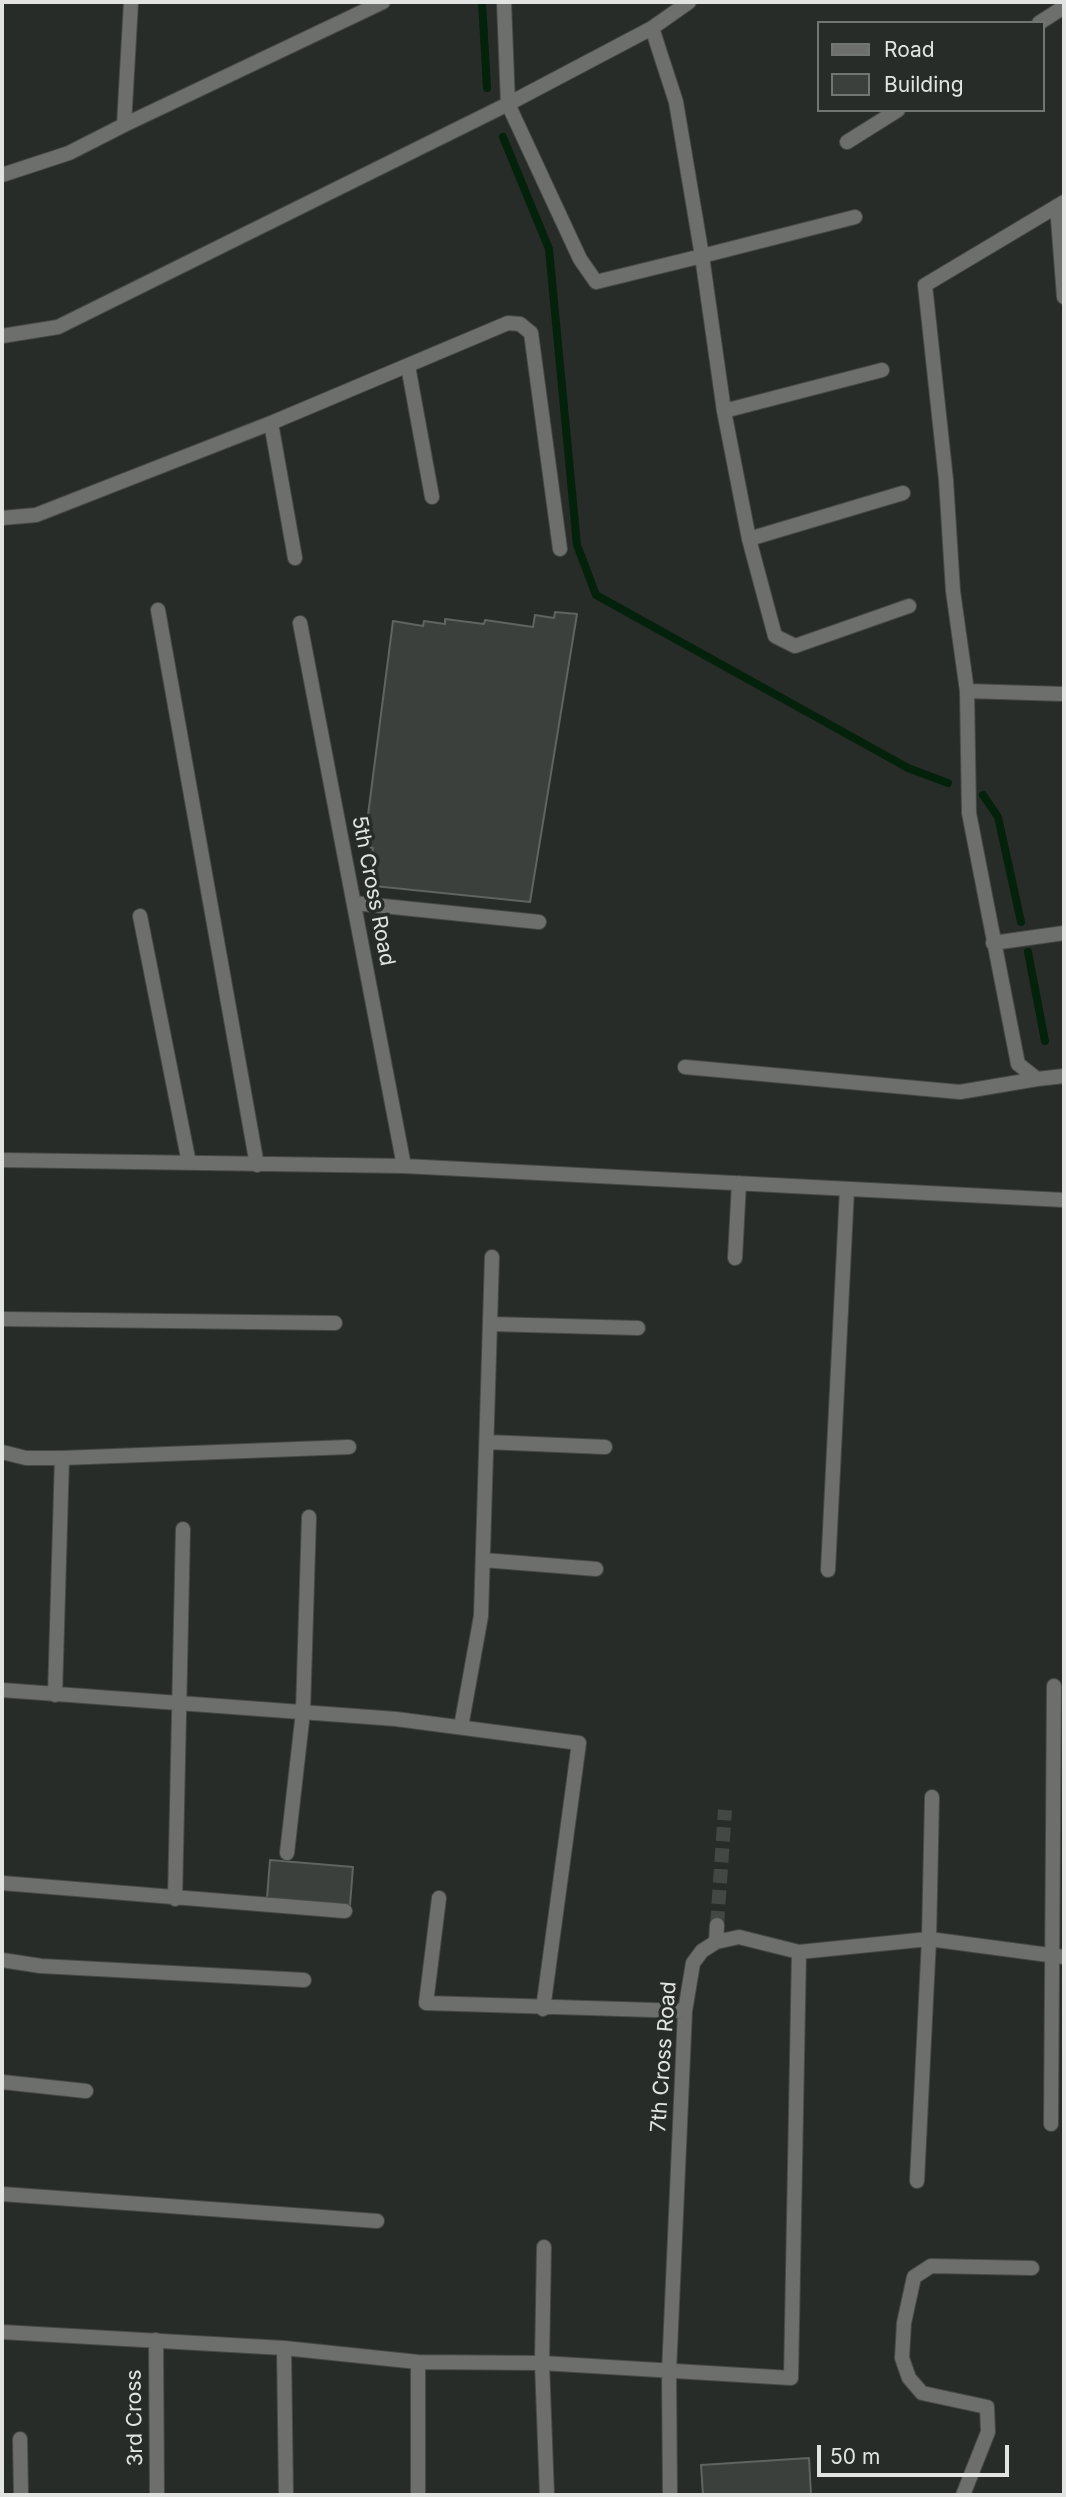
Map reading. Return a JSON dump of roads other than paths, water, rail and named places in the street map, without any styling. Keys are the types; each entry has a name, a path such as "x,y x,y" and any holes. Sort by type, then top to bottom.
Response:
{"street":[{"path":"124,125 131,2"},
{"path":"2,175 69,153 383,2"},
{"path":"504,2 508,104 580,259 596,282 855,217"},
{"path":"2,336 58,327 508,104 652,28 685,3"},
{"path":"1042,21 1064,7"},
{"path":"652,28 676,102 724,411 749,539 775,636 795,646 909,606"},
{"path":"847,142 895,112"},
{"path":"1037,1079 1018,1064 970,813 967,691 953,591 946,480 925,285 1061,204 1064,298"},
{"path":"2,518 36,515 271,423 508,323 520,324 531,333 560,549"},
{"path":"408,366 432,497"},
{"path":"724,411 882,370"},
{"path":"271,423 295,558"},
{"path":"749,539 903,493"},
{"path":"158,610 257,1165"},
{"name":"5th Cross Road","path":"300,623 404,1166"},
{"path":"967,691 1064,694"},
{"path":"354,903 539,922"},
{"path":"141,916 188,1163"},
{"path":"993,943 1064,933"},
{"path":"685,1067 960,1092 1064,1076"},
{"path":"2,1160 404,1166 1064,1200"},
{"path":"735,1258 740,1184"},
{"path":"828,1570 847,1189"},
{"path":"461,1727 481,1616 492,1257"},
{"path":"2,1319 335,1323"},
{"path":"490,1324 638,1328"},
{"path":"487,1442 605,1447"},
{"path":"2,1452 26,1458 62,1458 349,1447"},
{"path":"55,1695 62,1458"},
{"path":"287,1853 303,1712 309,1517"},
{"path":"175,1899 183,1529"},
{"path":"483,1560 596,1569"},
{"path":"1051,2124 1059,1956 1054,1686"},
{"path":"2,1690 396,1718 579,1743 543,2009"},
{"path":"917,2181 929,1940 932,1797"},
{"path":"2,1883 345,1911"},
{"path":"439,1898 426,2003 543,2009 685,2011"},
{"path":"717,1925 716,1942 739,1937 799,1952 929,1940 1059,1956"},
{"name":"7th Cross Road","path":"670,2495 669,2372 685,2011 693,1963 702,1951 716,1942"},
{"path":"2,2332 284,2348 418,2362 542,2363 791,2378 795,2293 799,1952"},
{"path":"2,1960 41,1966 304,1980"},
{"path":"2,2082 86,2091"},
{"path":"2,2194 377,2221"},
{"path":"544,2246 542,2363 547,2495"},
{"path":"963,2495 988,2432 987,2407 922,2393 909,2378 902,2358 904,2323 914,2277 931,2266 1032,2268"},
{"name":"3rd Cross","path":"156,2340 157,2495"},
{"path":"284,2348 286,2495"},
{"path":"418,2362 418,2495"},
{"path":"20,2439 21,2495"}],"waterway":[{"path":"482,2 487,88"},
{"path":"503,137 549,249 577,545 596,595 908,768 948,783"},
{"path":"983,795 998,817 1021,922"},
{"path":"1028,952 1045,1041"}],"tunnel":[{"path":"717,1925 725,1810"}]}
